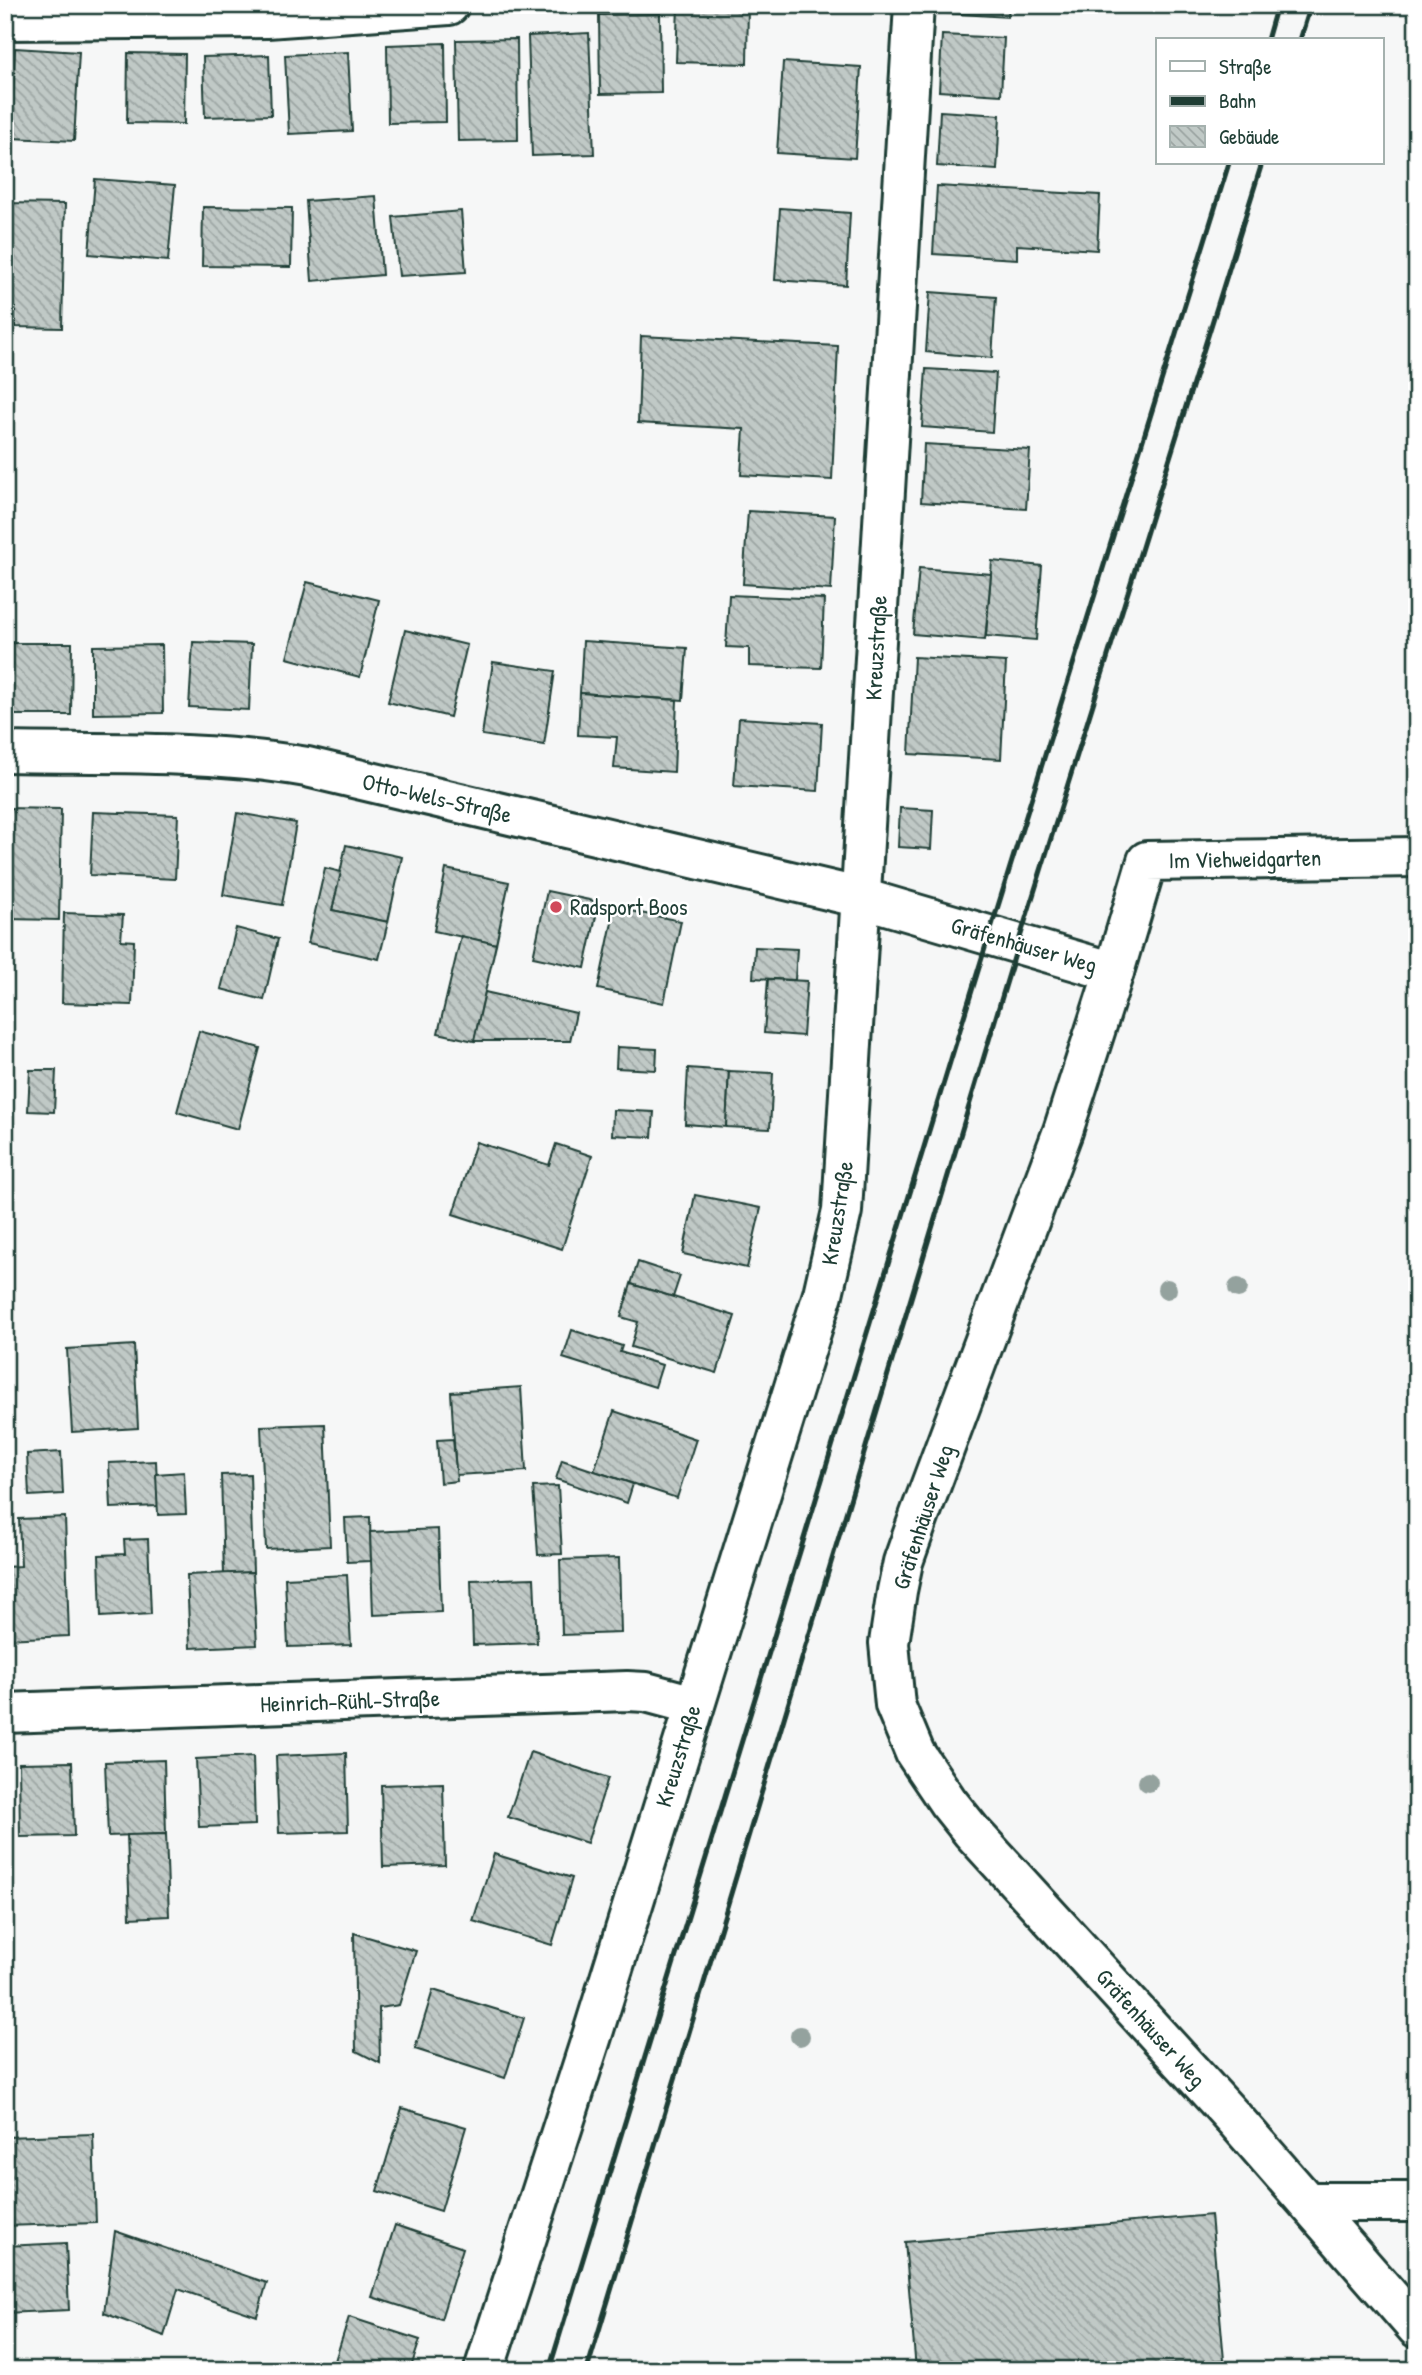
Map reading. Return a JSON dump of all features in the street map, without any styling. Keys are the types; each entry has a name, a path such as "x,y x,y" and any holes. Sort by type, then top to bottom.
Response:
{"street":[{"path":"5,20 267,18 449,5"},
{"name":"Kreuzstraße","path":"484,2370 592,2036 834,1251 842,1211 914,5"},
{"name":"Otto-Wels-Straße","path":"5,752 192,755 285,763 862,898"},
{"name":"Im Viehweidgarten","path":"1115,972 1147,861 1417,857"},
{"name":"Gräfenhäuser Weg","path":"862,898 1115,972 1063,1131 904,1562 889,1643 895,1705 915,1753 972,1832 1308,2202 1417,2328"},
{"name":"Heinrich-Rühl-Straße","path":"5,1713 627,1691 646,1692 694,1705"},
{"path":"1308,2202 1417,2203"}],"building":[{"path":"678,5 748,5 747,64 676,62"},
{"path":"945,5 1009,5 1008,17 945,13"},
{"path":"660,14 661,93 600,94 599,15"},
{"path":"589,33 594,154 532,156 528,36"},
{"path":"942,35 1004,38 1001,95 939,91"},
{"path":"517,39 518,140 458,141 456,40"},
{"path":"445,43 446,122 388,123 387,45"},
{"path":"15,48 79,52 74,141 11,138"},
{"path":"348,52 352,131 289,134 285,55"},
{"path":"128,53 185,54 184,124 127,123"},
{"path":"269,55 271,115 205,117 203,57"},
{"path":"783,62 861,67 855,158 777,153"},
{"path":"940,111 1000,115 997,170 937,166"},
{"path":"95,179 175,185 168,261 89,254"},
{"path":"937,186 1100,195 1097,250 1017,245 1017,259 933,254"},
{"path":"376,196 382,275 312,281 306,201"},
{"path":"5,203 65,204 62,328 15,327 15,307 5,307"},
{"path":"203,207 292,208 291,267 202,266"},
{"path":"780,208 850,213 846,285 775,280"},
{"path":"461,211 466,272 399,276 393,217"},
{"path":"930,292 996,297 992,358 926,352"},
{"path":"641,336 838,346 832,480 741,475 744,429 638,423"},
{"path":"926,369 996,373 992,432 922,427"},
{"path":"924,444 1030,450 1026,509 921,502"},
{"path":"748,511 835,516 831,590 743,584"},
{"path":"992,561 1042,566 1036,640 986,636"},
{"path":"919,568 991,574 985,640 913,634"},
{"path":"307,582 379,600 360,677 287,658"},
{"path":"729,595 824,599 821,668 749,666 749,648 726,647"},
{"path":"405,630 467,645 450,717 388,702"},
{"path":"583,641 687,648 683,700 580,693"},
{"path":"193,642 252,644 249,710 189,707"},
{"path":"7,643 72,643 71,715 7,715"},
{"path":"162,645 163,713 93,714 93,646"},
{"path":"914,657 1006,662 1001,759 909,754"},
{"path":"493,662 555,671 544,745 482,735"},
{"path":"580,693 677,700 674,772 614,768 617,737 578,735"},
{"path":"739,718 822,723 818,791 734,786"},
{"path":"5,808 61,809 59,920 6,919"},
{"path":"900,808 933,810 931,849 898,847"},
{"path":"93,812 178,815 175,879 90,875"},
{"path":"237,813 296,823 282,905 223,895"},
{"path":"346,845 402,857 388,922 332,910"},
{"path":"325,868 341,872 332,910 388,922 379,959 308,943"},
{"path":"446,869 509,882 496,944 434,931"},
{"path":"547,891 599,902 585,968 533,957"},
{"path":"615,908 681,921 664,1003 598,989"},
{"path":"64,913 123,915 121,940 134,941 132,1005 62,1003"},
{"path":"236,928 278,939 264,1000 221,989"},
{"path":"461,936 496,944 474,1041 438,1033"},
{"path":"755,947 797,949 795,980 753,978"},
{"path":"768,979 807,981 803,1036 764,1033"},
{"path":"485,992 576,1013 570,1041 474,1041"},
{"path":"199,1031 260,1048 238,1129 177,1112"},
{"path":"617,1047 657,1049 656,1070 616,1068"},
{"path":"688,1068 729,1071 726,1127 685,1124"},
{"path":"30,1070 56,1070 54,1112 28,1111"},
{"path":"729,1071 773,1073 770,1129 726,1127"},
{"path":"613,1110 654,1112 652,1137 612,1135"},
{"path":"476,1142 549,1165 556,1144 592,1156 562,1249 453,1214"},
{"path":"695,1195 761,1208 747,1268 683,1254"},
{"path":"638,1262 680,1276 673,1297 631,1284"},
{"path":"631,1284 735,1316 717,1373 631,1347 638,1322 621,1317"},
{"path":"572,1330 622,1346 620,1352 662,1365 655,1387 563,1358"},
{"path":"134,1345 138,1428 72,1432 67,1349"},
{"path":"521,1387 526,1471 456,1475 451,1392"},
{"path":"614,1411 696,1439 677,1498 594,1471"},
{"path":"325,1424 330,1546 266,1549 261,1426"},
{"path":"453,1439 457,1481 440,1483 437,1440"},
{"path":"61,1452 63,1494 29,1496 27,1454"},
{"path":"562,1460 633,1484 627,1503 556,1479"},
{"path":"156,1461 158,1506 111,1508 109,1463"},
{"path":"184,1472 186,1514 158,1515 156,1474"},
{"path":"250,1474 253,1572 224,1574 221,1475"},
{"path":"558,1486 562,1554 538,1555 533,1487"},
{"path":"65,1517 69,1636 5,1639 5,1567 21,1566 19,1519"},
{"path":"370,1517 371,1561 347,1562 345,1518"},
{"path":"438,1529 441,1612 373,1615 370,1532"},
{"path":"148,1539 151,1614 101,1617 99,1555 125,1554 124,1540"},
{"path":"619,1558 621,1633 562,1635 560,1560"},
{"path":"253,1572 257,1645 190,1648 187,1575"},
{"path":"347,1575 351,1645 288,1647 285,1578"},
{"path":"534,1578 537,1643 473,1645 471,1580"},
{"path":"530,1752 608,1778 587,1843 508,1817"},
{"path":"346,1753 348,1831 279,1833 276,1756"},
{"path":"253,1756 255,1825 199,1827 196,1759"},
{"path":"164,1760 166,1834 108,1836 105,1762"},
{"path":"72,1762 74,1836 20,1837 19,1763"},
{"path":"443,1783 445,1865 383,1867 381,1785"},
{"path":"166,1834 169,1916 130,1918 127,1835"},
{"path":"494,1854 572,1878 552,1945 473,1921"},
{"path":"354,1933 416,1951 399,2005 379,2008 380,2063 356,2051"},
{"path":"433,1990 524,2018 505,2078 415,2049"},
{"path":"402,2108 466,2127 441,2211 377,2191"},
{"path":"93,2134 96,2223 5,2226 5,2137"},
{"path":"1211,2215 1224,2360 1115,2370 916,2370 905,2242"},
{"path":"395,2225 463,2248 441,2319 372,2297"},
{"path":"115,2231 267,2283 257,2316 178,2289 164,2336 104,2313"},
{"path":"66,2243 69,2310 5,2313 5,2246"},
{"path":"349,2317 420,2340 410,2370 332,2370"}],"railway":[{"path":"1268,38 1277,5"},
{"path":"1301,38 1311,5"},
{"path":"549,2370 1229,164"},
{"path":"587,2370 1018,944 1262,164"}],"place":[{"name":"Radsport Boos","path":"556,907"}]}
